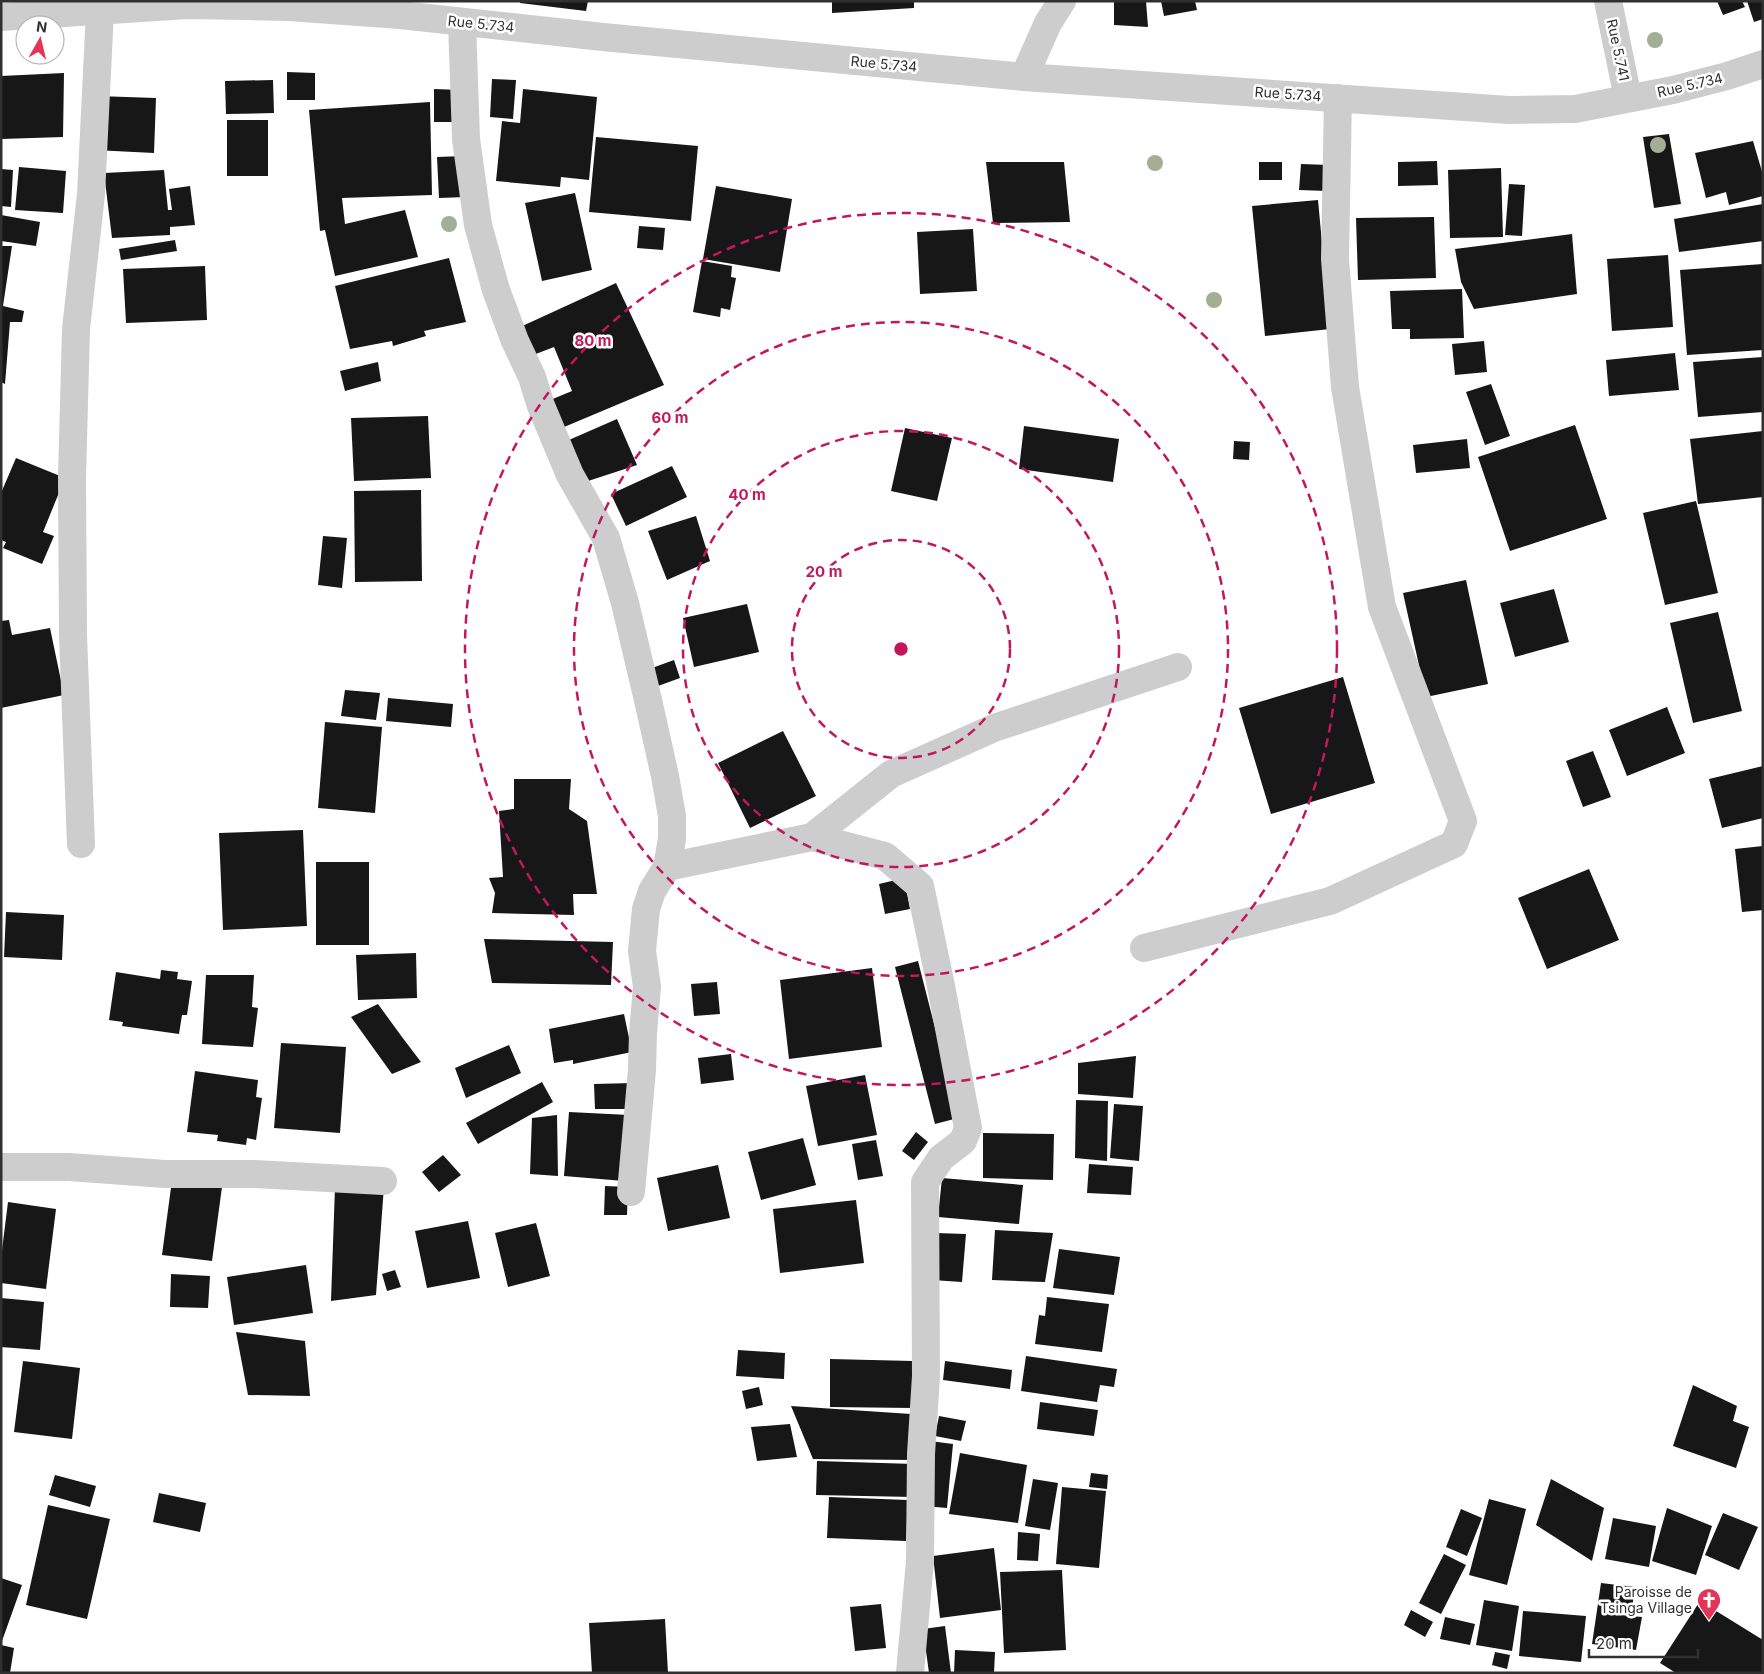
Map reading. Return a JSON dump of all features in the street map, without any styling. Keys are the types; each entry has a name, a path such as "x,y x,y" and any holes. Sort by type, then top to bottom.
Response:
{"street":[{"path":"1024,77 1048,23 1062,1"},
{"name":"Rue 5.741","path":"1608,1 1628,98"},
{"name":"Rue 5.734","path":"1,17 188,3 289,7 400,15 1024,77 1509,110 1575,109 1673,90 1763,64"},
{"path":"80,844 73,634 72,477 76,329 91,194 100,11"},
{"path":"462,22 466,139 478,225 496,290 515,341 532,377 541,406 570,475 606,538 625,603 665,776 672,816 672,839 667,867 652,891 646,909 642,951 647,987 631,1192"},
{"path":"1144,948 1330,901 1454,844 1463,821 1382,607 1345,387 1335,259 1338,98"},
{"path":"812,837 891,774 994,728 1178,667"},
{"path":"667,867 812,837 885,856 920,886 968,1128 963,1141 941,1158 925,1182 926,1376 921,1454 920,1561 910,1673"},
{"path":"1,1167 70,1167 165,1174 255,1174 383,1180"}],"building":[{"path":"520,1 588,1 586,11 520,3"},
{"path":"832,1 914,1 914,8 832,13"},
{"path":"1114,1 1146,1 1148,27 1114,25"},
{"path":"1161,1 1195,1 1197,10 1164,16"},
{"path":"1717,1 1742,1 1745,7 1723,15"},
{"path":"1747,1 1763,1 1763,19 1754,22"},
{"path":"287,72 315,73 315,100 287,100"},
{"path":"64,73 63,137 1,139 1,76"},
{"path":"492,79 516,80 513,119 490,117"},
{"path":"273,80 274,113 226,114 225,81"},
{"path":"434,89 461,90 460,122 434,122"},
{"path":"523,89 597,97 589,180 561,177 560,187 496,181 502,121 520,123"},
{"path":"97,96 156,98 154,153 94,150"},
{"path":"430,102 432,195 342,198 345,224 405,210 418,257 335,276 325,230 320,231 309,110"},
{"path":"227,120 268,120 268,176 227,176"},
{"path":"1669,134 1681,204 1654,208 1643,137"},
{"path":"596,137 698,146 691,221 589,212"},
{"path":"1753,141 1763,175 1763,196 1729,205 1726,192 1706,198 1695,153"},
{"path":"464,156 466,197 439,198 437,157"},
{"path":"1437,161 1438,185 1398,186 1398,162"},
{"path":"986,162 1064,162 1070,222 993,223"},
{"path":"1259,162 1282,162 1282,180 1259,180"},
{"path":"1301,164 1329,165 1327,191 1299,190"},
{"path":"19,167 66,171 63,213 15,210"},
{"path":"1501,168 1503,237 1450,238 1448,170"},
{"path":"1,169 13,170 11,207 1,206"},
{"path":"164,170 168,210 172,210 169,189 190,186 195,225 170,227 170,235 112,238 104,173"},
{"path":"1509,184 1525,185 1522,236 1505,235"},
{"path":"716,186 792,199 780,272 703,259"},
{"path":"575,193 592,270 542,281 525,203"},
{"path":"1318,200 1330,329 1265,336 1252,206"},
{"path":"1763,204 1763,241 1679,252 1674,219"},
{"path":"1,215 40,222 36,246 1,241"},
{"path":"1434,217 1436,278 1358,280 1356,218"},
{"path":"639,226 665,228 663,250 637,248"},
{"path":"973,229 977,291 920,294 917,232"},
{"path":"1572,234 1577,294 1474,309 1461,282 1455,249"},
{"path":"175,240 177,251 121,260 119,249"},
{"path":"1,246 12,246 3,306 24,311 22,322 10,322 5,384 1,382"},
{"path":"1668,255 1673,327 1612,331 1607,259"},
{"path":"449,258 466,322 424,331 426,336 393,346 392,341 350,349 335,286"},
{"path":"702,261 732,266 731,277 736,278 730,310 721,308 720,317 693,312"},
{"path":"1763,264 1763,350 1687,355 1680,270"},
{"path":"205,266 207,320 126,323 123,269"},
{"path":"616,283 664,385 557,430 543,403 572,391 554,347 528,357 518,328"},
{"path":"1462,289 1464,338 1410,339 1410,329 1392,329 1390,291"},
{"path":"1484,341 1487,372 1455,375 1452,344"},
{"path":"1675,353 1679,390 1609,396 1606,360"},
{"path":"1763,357 1763,412 1698,417 1693,362"},
{"path":"378,362 381,381 345,391 340,371"},
{"path":"1491,384 1510,436 1485,445 1466,392"},
{"path":"428,416 431,478 354,481 351,418"},
{"path":"617,419 637,465 579,484 562,443"},
{"path":"1575,425 1607,519 1510,551 1478,457"},
{"path":"1024,426 1119,439 1113,482 1019,469"},
{"path":"905,428 952,438 937,501 891,491"},
{"path":"1763,431 1763,497 1698,504 1690,439"},
{"path":"1467,439 1470,468 1416,473 1413,445"},
{"path":"1234,441 1250,442 1249,460 1233,459"},
{"path":"16,458 65,478 43,532 54,536 42,564 3,548 6,542 1,540 1,493"},
{"path":"672,466 687,497 626,526 611,494"},
{"path":"421,490 422,581 355,582 354,491"},
{"path":"1696,501 1718,593 1665,605 1643,513"},
{"path":"696,516 710,561 667,580 648,531"},
{"path":"323,536 347,538 342,588 318,585"},
{"path":"1466,580 1488,684 1426,697 1403,593"},
{"path":"1554,589 1569,642 1515,657 1500,603"},
{"path":"747,604 759,652 694,667 683,618"},
{"path":"1718,612 1742,711 1693,723 1670,623"},
{"path":"9,620 12,635 50,628 64,695 1,708 1,621"},
{"path":"674,660 680,678 658,686 652,668"},
{"path":"1343,677 1375,783 1271,814 1239,708"},
{"path":"345,690 380,693 376,720 341,716"},
{"path":"388,698 453,704 451,727 386,721"},
{"path":"1667,707 1685,753 1627,776 1609,730"},
{"path":"325,722 382,727 375,813 318,808"},
{"path":"783,731 816,796 750,828 718,763"},
{"path":"1593,751 1611,797 1583,807 1566,761"},
{"path":"1763,766 1763,818 1722,828 1709,779"},
{"path":"514,779 571,779 569,809 587,821 597,894 573,894 574,915 492,913 495,893 489,878 503,877 499,811 514,809"},
{"path":"303,830 307,926 223,930 219,833"},
{"path":"1763,846 1763,910 1742,912 1735,849"},
{"path":"316,862 369,862 369,945 316,945"},
{"path":"1589,869 1619,940 1547,969 1518,898"},
{"path":"904,878 910,909 885,914 879,884"},
{"path":"6,912 64,915 62,960 4,957"},
{"path":"484,939 613,942 611,985 492,983"},
{"path":"416,953 417,998 358,1000 356,955"},
{"path":"918,961 958,1118 935,1124 895,967"},
{"path":"872,968 882,1047 789,1059 780,980"},
{"path":"161,970 178,972 177,979 192,981 187,1015 182,1015 179,1034 122,1026 123,1022 109,1020 116,972 160,979"},
{"path":"206,975 254,975 252,1007 258,1008 253,1047 202,1044"},
{"path":"717,982 720,1014 694,1016 691,984"},
{"path":"378,1004 421,1062 392,1074 351,1017"},
{"path":"624,1014 632,1052 573,1064 573,1060 554,1063 549,1029"},
{"path":"281,1043 346,1047 340,1133 274,1128"},
{"path":"509,1045 521,1073 466,1098 455,1068"},
{"path":"731,1054 734,1080 701,1084 698,1058"},
{"path":"1136,1056 1133,1098 1078,1094 1078,1063"},
{"path":"195,1071 258,1080 256,1097 262,1098 256,1140 247,1138 246,1145 217,1141 218,1135 187,1132"},
{"path":"865,1075 877,1135 818,1146 806,1086"},
{"path":"542,1082 553,1102 478,1144 466,1123"},
{"path":"633,1083 633,1109 595,1109 594,1084"},
{"path":"1076,1100 1108,1101 1107,1161 1075,1158"},
{"path":"1114,1104 1143,1106 1139,1161 1110,1158"},
{"path":"569,1112 629,1115 624,1181 564,1176"},
{"path":"557,1115 558,1176 530,1174 532,1118"},
{"path":"916,1132 928,1142 914,1160 902,1151"},
{"path":"983,1133 1054,1134 1053,1180 983,1178"},
{"path":"803,1138 816,1185 761,1200 748,1152"},
{"path":"876,1140 883,1176 858,1180 852,1144"},
{"path":"443,1155 461,1175 439,1192 422,1172"},
{"path":"1089,1164 1133,1167 1131,1195 1087,1193"},
{"path":"718,1165 730,1218 668,1231 657,1178"},
{"path":"942,1178 1023,1185 1019,1224 938,1217"},
{"path":"172,1180 222,1187 212,1261 162,1255"},
{"path":"384,1186 376,1295 331,1301 335,1187"},
{"path":"605,1186 628,1187 627,1215 604,1215"},
{"path":"856,1200 864,1263 780,1273 773,1209"},
{"path":"8,1202 56,1209 46,1289 1,1283 1,1258"},
{"path":"468,1221 480,1278 427,1288 415,1231"},
{"path":"536,1223 550,1276 508,1287 495,1233"},
{"path":"995,1230 1053,1233 1045,1282 992,1280"},
{"path":"936,1233 966,1234 962,1282 932,1280"},
{"path":"1059,1249 1120,1257 1114,1295 1053,1288"},
{"path":"306,1265 313,1313 234,1325 227,1277"},
{"path":"395,1270 401,1287 387,1291 382,1274"},
{"path":"171,1274 210,1276 208,1308 170,1307"},
{"path":"1047,1297 1109,1304 1102,1352 1035,1344 1039,1315 1045,1316"},
{"path":"1,1298 44,1302 40,1350 1,1347"},
{"path":"236,1332 305,1341 310,1396 248,1395"},
{"path":"738,1350 785,1353 784,1379 736,1376"},
{"path":"1026,1356 1117,1369 1114,1387 1100,1385 1097,1402 1021,1391"},
{"path":"830,1359 913,1361 912,1408 830,1407"},
{"path":"23,1361 80,1368 72,1439 14,1432"},
{"path":"945,1361 1012,1370 1010,1389 943,1380"},
{"path":"1693,1385 1737,1406 1733,1421 1749,1427 1736,1468 1673,1446"},
{"path":"759,1387 763,1405 746,1409 742,1391"},
{"path":"1040,1402 1098,1410 1094,1436 1037,1429"},
{"path":"791,1406 911,1414 914,1460 813,1459"},
{"path":"939,1416 966,1421 961,1441 935,1436"},
{"path":"790,1424 797,1457 757,1461 751,1427"},
{"path":"930,1441 953,1444 947,1508 924,1506"},
{"path":"960,1453 1027,1465 1018,1523 949,1514"},
{"path":"817,1461 914,1464 913,1497 816,1495"},
{"path":"1091,1473 1108,1475 1107,1489 1089,1487"},
{"path":"55,1475 96,1486 90,1507 49,1495"},
{"path":"1033,1479 1058,1483 1050,1530 1025,1526"},
{"path":"1551,1479 1604,1508 1592,1561 1536,1525"},
{"path":"1062,1487 1106,1491 1099,1568 1056,1564"},
{"path":"159,1493 206,1503 200,1532 153,1522"},
{"path":"829,1497 908,1500 906,1541 827,1538"},
{"path":"1489,1499 1526,1509 1507,1585 1469,1575"},
{"path":"48,1505 110,1519 87,1619 26,1605"},
{"path":"1667,1508 1712,1526 1696,1575 1652,1561"},
{"path":"1461,1509 1482,1518 1467,1556 1446,1547"},
{"path":"1723,1513 1758,1527 1739,1570 1705,1555"},
{"path":"1613,1518 1656,1526 1649,1567 1605,1559"},
{"path":"1018,1532 1040,1534 1038,1561 1017,1560"},
{"path":"994,1548 1001,1610 940,1618 933,1556"},
{"path":"1444,1554 1466,1565 1441,1614 1419,1603"},
{"path":"1062,1570 1066,1650 1004,1653 1000,1572"},
{"path":"1,1578 22,1585 2,1641 1,1641"},
{"path":"1601,1583 1635,1587 1631,1616 1642,1617 1636,1650 1592,1644"},
{"path":"1484,1600 1519,1606 1512,1651 1476,1645"},
{"name":"Paroisse de Tsinga Village","path":"1700,1601 1763,1640 1763,1673 1676,1673 1660,1663"},
{"path":"881,1604 886,1648 855,1651 850,1607"},
{"path":"1411,1610 1433,1622 1425,1637 1404,1625"},
{"path":"1523,1611 1586,1616 1581,1662 1519,1656"},
{"path":"1445,1617 1475,1624 1470,1645 1440,1639"},
{"path":"665,1619 668,1673 592,1673 589,1623"},
{"path":"945,1626 951,1673 929,1673 923,1629"},
{"path":"1,1645 14,1648 10,1673 1,1673"},
{"path":"955,1650 995,1652 994,1673 954,1673"},
{"path":"1495,1652 1510,1655 1507,1669 1492,1665"}],"place":[{"name":"Paroisse de Tsinga Village","path":"1709,1621"}]}
